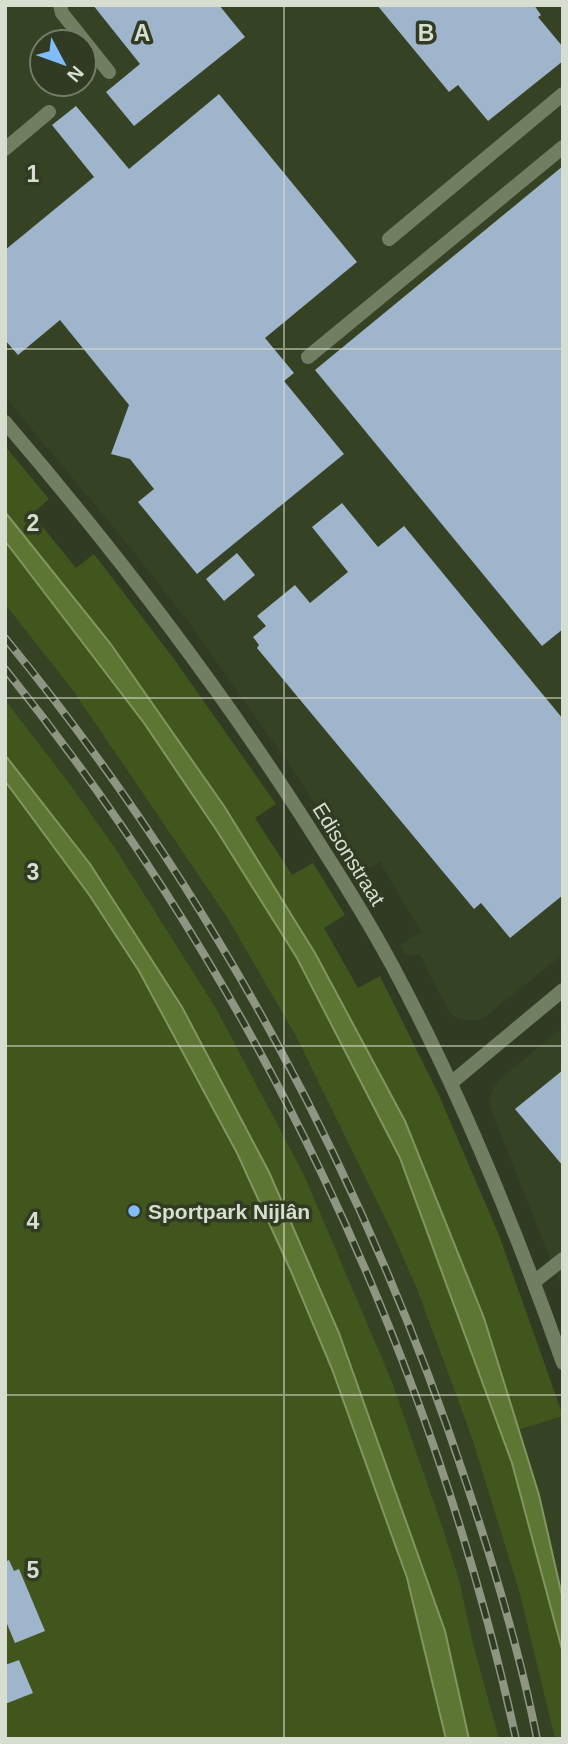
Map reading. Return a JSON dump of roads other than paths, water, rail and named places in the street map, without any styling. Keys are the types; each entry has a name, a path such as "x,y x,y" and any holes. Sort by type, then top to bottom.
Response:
{"street":[{"path":"60,5 62,13 110,72"},
{"path":"389,239 563,94"},
{"path":"5,149 49,112"},
{"path":"308,357 563,147"},
{"name":"Edisonstraat","path":"5,422 131,576 234,715 358,905 392,964 451,1083 498,1190 563,1363"},
{"path":"451,1083 563,990"},
{"path":"534,1282 563,1259"}],"railway":[{"path":"5,638 80,733 149,832 214,934 274,1039 330,1146 380,1256 426,1368 466,1482 506,1609 537,1739"},
{"path":"5,669 95,788 178,913 254,1042 322,1175 383,1312 435,1451 480,1594 516,1739"}],"place":[{"name":"Sportpark Nijlân","path":"134,1211"}]}
